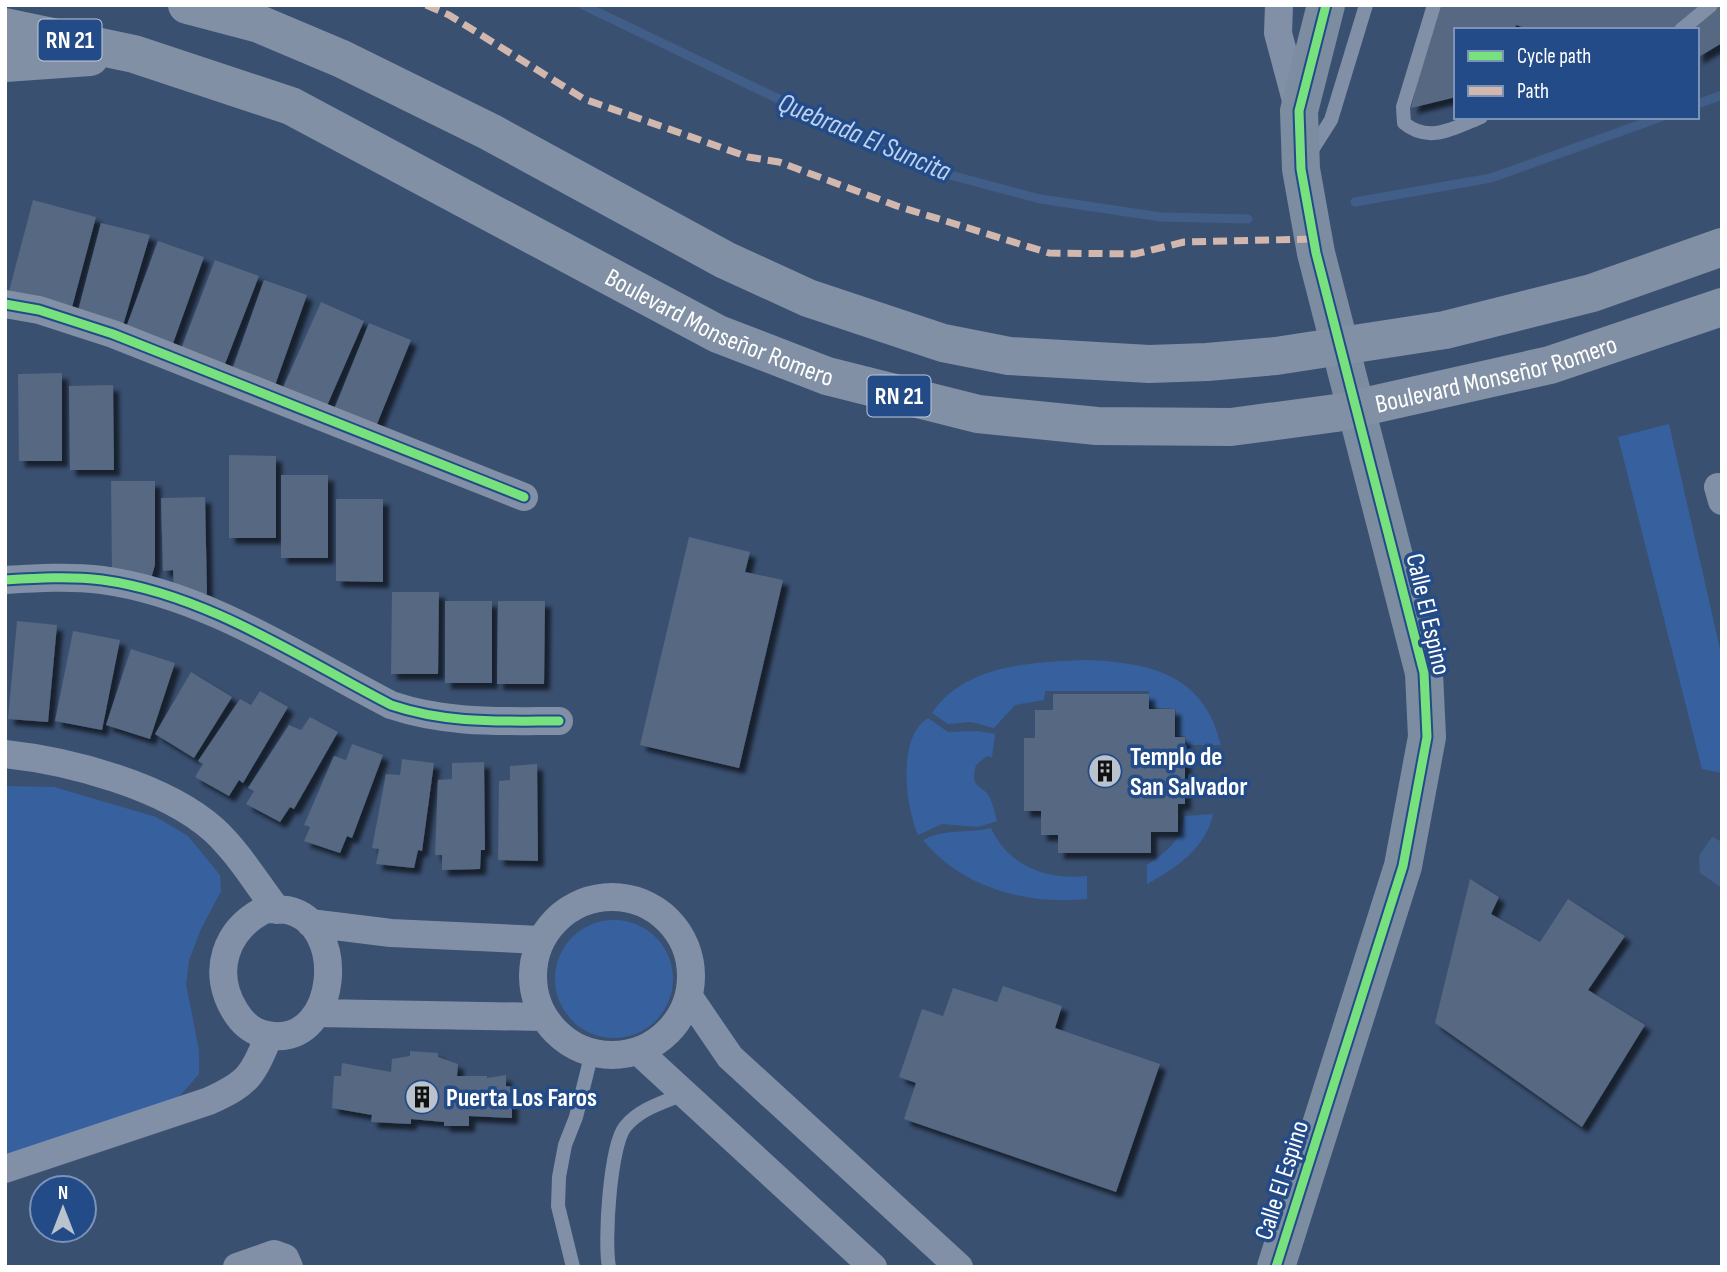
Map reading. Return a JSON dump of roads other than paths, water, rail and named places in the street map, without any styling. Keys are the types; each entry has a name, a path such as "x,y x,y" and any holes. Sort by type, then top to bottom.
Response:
{"highway":[{"name":"Boulevard Monseñor Romero","path":"187,5 244,15 342,59 465,120 725,260 796,292 943,343 1009,356 1149,364 1276,356 1445,330 1592,293 1722,247"},
{"name":"Boulevard Monseñor Romero","path":"5,27 134,54 291,106 718,334 827,376 978,414 1097,426 1231,427 1336,413 1550,365 1722,307"},
{"path":"5,63 134,54"}],"street":[{"path":"1279,5 1278,33 1299,111"},
{"name":"Calle El Espino","path":"1276,1267 1403,866 1427,737 1427,700 1418,646 1368,464 1316,253 1301,169 1299,111 1326,5"},
{"path":"5,304 39,310 113,334 524,497"},
{"path":"5,580 58,577 103,580 206,609 391,705 421,715 464,721 559,721"},
{"path":"5,754 93,772 147,792 195,815 216,832 277,910"},
{"path":"605,896 632,899 656,910 675,927 687,949 692,973 689,998 678,1021 660,1039 638,1051 615,1055 592,1052 573,1045 544,1017 534,992 533,965 541,940 557,918 579,903 605,896"},
{"path":"266,909 289,910 310,923 319,934 328,967 328,988 317,1013 297,1033 269,1036 256,1034 242,1022 225,992 225,970 233,934 247,918 266,909"},
{"path":"310,923 391,933 541,940"},
{"path":"689,998 730,1057 959,1267"},
{"path":"317,1013 544,1017"},
{"path":"5,1169 196,1106 239,1087 254,1070 269,1036"},
{"path":"638,1051 873,1267"},
{"path":"237,1267 274,1254 285,1258 289,1267"}],"lane":[{"path":"1301,169 1331,120 1366,5"},
{"path":"1434,5 1403,107 1404,123 1414,132 1433,135 1476,119"},
{"path":"1683,28 1711,5"},
{"path":"573,1267 558,1206 559,1177 565,1145 576,1117 592,1052"},
{"path":"609,1267 605,1247 607,1212 623,1129 646,1110 686,1093"}],"waterway":[{"name":"Quebrada El Suncita","path":"583,5 891,153 950,175 1040,199 1161,217 1248,219"},
{"name":"Quebrada El Suncita","path":"1699,103 1722,95"},
{"name":"Quebrada El Suncita","path":"1355,202 1491,178 1655,119"}],"place":[{"name":"Templo de San Salvador","path":"1105,771"},
{"name":"Puerta Los Faros","path":"422,1097"}]}
